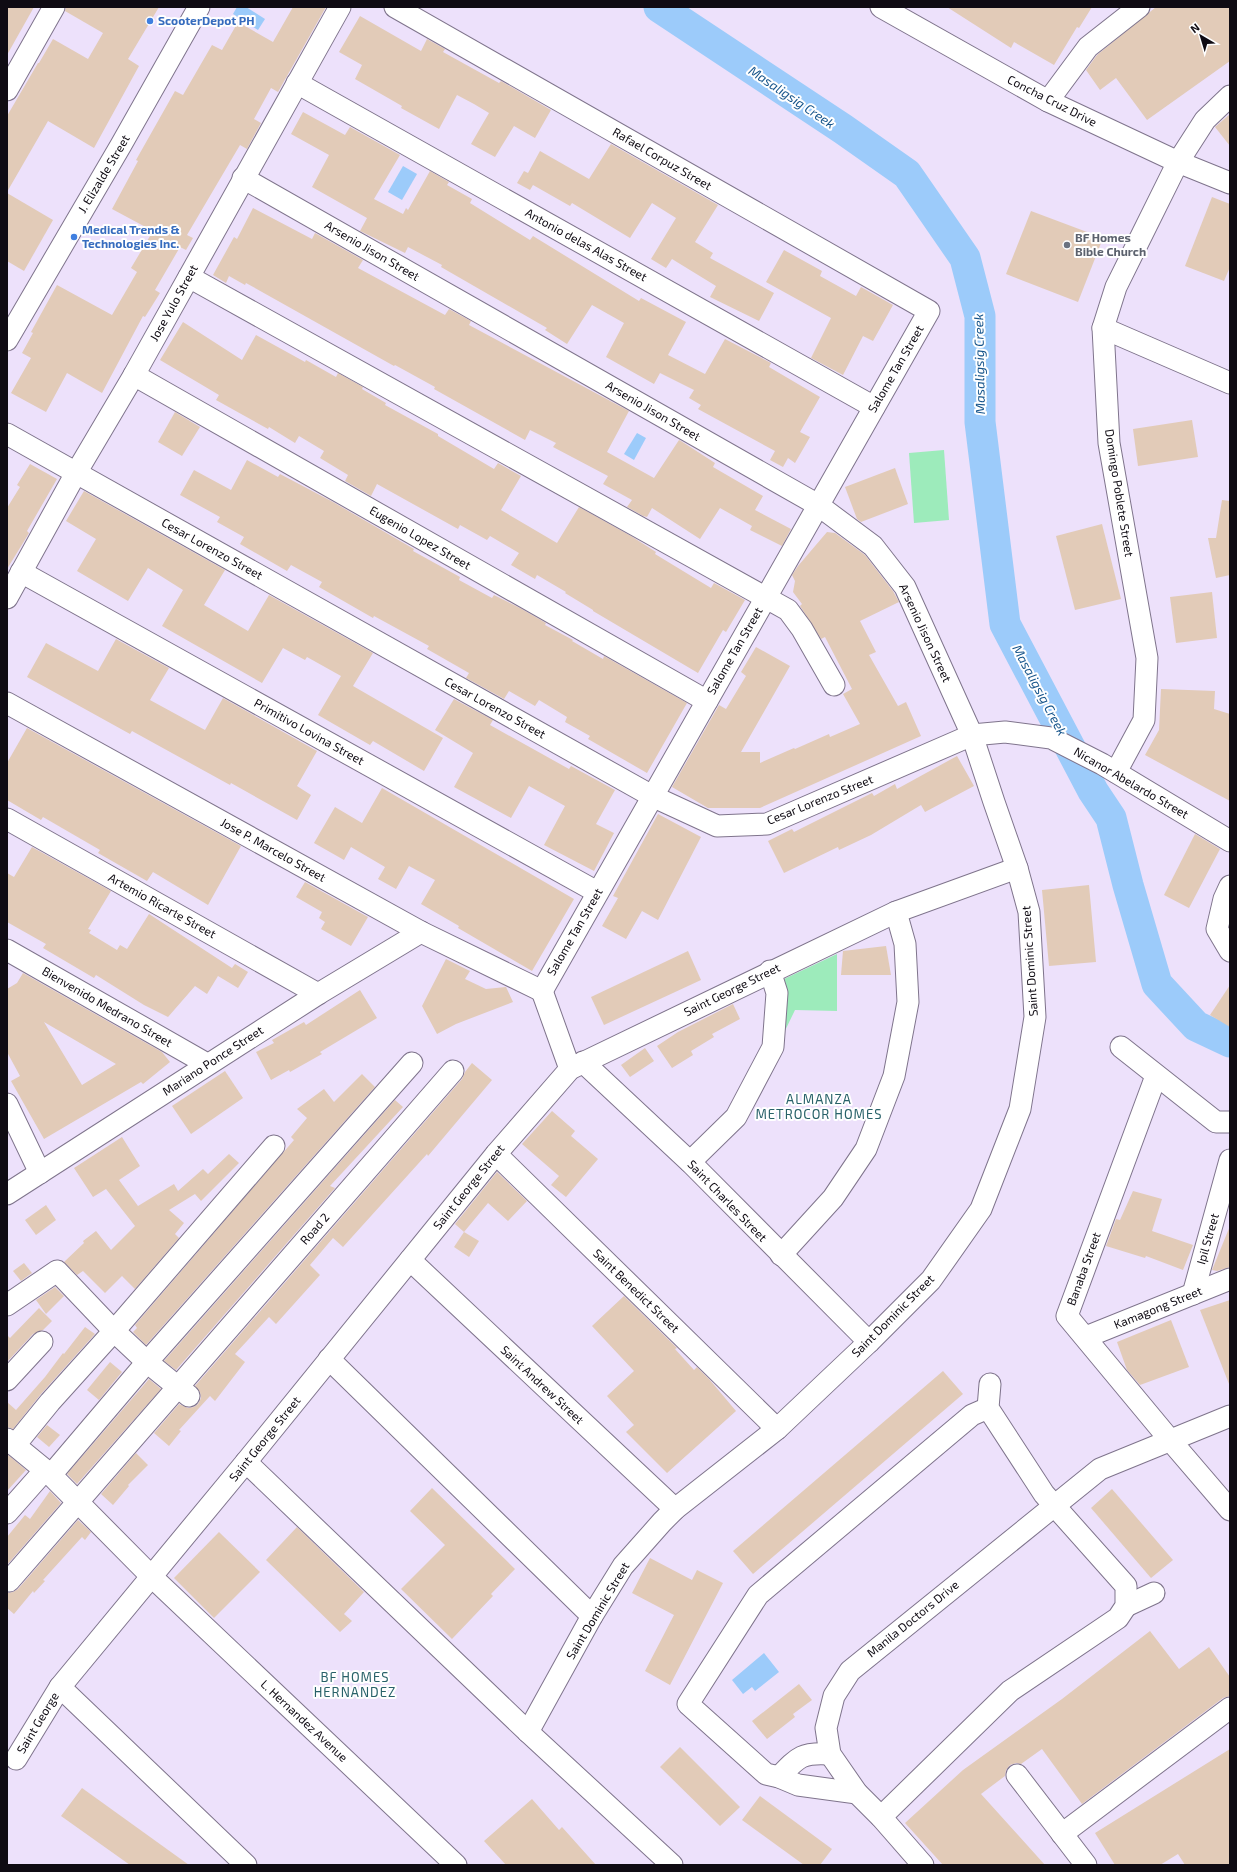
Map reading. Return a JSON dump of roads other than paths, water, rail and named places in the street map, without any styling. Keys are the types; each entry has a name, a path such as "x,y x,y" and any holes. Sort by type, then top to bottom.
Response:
{"street":[{"path":"7,90 54,7"},
{"name":"J. Elizalde Street","path":"7,340 121,145 199,7"},
{"name":"Jose Yulo Street","path":"7,598 76,473 134,375 340,7"},
{"name":"Rafael Corpuz Street","path":"395,7 929,311"},
{"name":"Concha Cruz Drive","path":"881,7 1048,101 1178,162 1230,183"},
{"path":"1048,101 1088,47 1138,7"},
{"name":"Antonio delas Alas Street","path":"297,83 874,407"},
{"name":"Domingo Poblete Street","path":"1116,772 1144,720 1147,658 1109,443 1103,328 1116,287 1178,162 1205,120 1230,96"},
{"name":"Arsenio Jison Street","path":"243,178 818,505 873,546 905,587 972,734 994,802"},
{"path":"189,277 765,599 788,610 802,629 834,685"},
{"name":"Salome Tan Street","path":"542,991 929,311"},
{"path":"1103,328 1230,382"},
{"name":"Eugenio Lopez Street","path":"134,375 707,701"},
{"name":"Cesar Lorenzo Street","path":"7,434 652,796 717,826 767,824 972,734 1005,732"},
{"name":"Primitivo Lovina Street","path":"21,572 597,892"},
{"name":"Jose P. Marcelo Street","path":"7,702 421,932 542,991"},
{"name":"Nicanor Abelardo Street","path":"1005,732 1051,738 1078,751 1116,772 1230,841"},
{"name":"Saint Dominic Street","path":"528,1732 592,1616 623,1566 675,1509 777,1429 869,1342 931,1280 981,1209 1020,1109 1035,1017 1028,912 1017,868 994,802"},
{"name":"Artemio Ricarte Street","path":"7,819 318,994"},
{"name":"Saint George Street","path":"60,1687 246,1462 496,1154 576,1066 770,971 896,912 1017,868"},
{"path":"1230,886 1224,899 1217,929 1230,950"},
{"path":"780,1255 833,1198 866,1149 894,1076 908,1002 905,944 896,912"},
{"name":"Mariano Ponce Street","path":"7,1194 207,1064 318,994 421,932"},
{"name":"Bienvenido Medrano Street","path":"7,950 207,1064"},
{"path":"690,1162 736,1117 773,1047 777,993 770,971"},
{"path":"542,991 576,1066"},
{"path":"1121,1047 1216,1122 1230,1122"},
{"path":"7,1513 48,1473 412,1064"},
{"name":"Saint Charles Street","path":"576,1066 690,1162 780,1255 869,1342"},
{"name":"Road 2","path":"9,1581 78,1503 183,1391 453,1071"},
{"name":"Banaba Street","path":"1156,1076 1067,1316 1230,1510"},
{"path":"7,1104 40,1172"},
{"path":"11,1442 50,1402 114,1331 274,1146"},
{"name":"Saint Benedict Street","path":"496,1154 777,1429"},
{"name":"Ipil Street","path":"1193,1294 1230,1160"},
{"name":"Saint Andrew Street","path":"410,1260 675,1509"},
{"path":"7,1306 57,1271 114,1331 147,1362 183,1391"},
{"name":"Kamagong Street","path":"1086,1337 1230,1279"},
{"path":"7,1380 42,1342"},
{"path":"329,1359 592,1616"},
{"path":"990,1384 988,1408 1044,1494 1126,1586 1126,1606"},
{"path":"857,1793 798,1785 779,1777 766,1774 681,1706 758,1595 972,1415 988,1408"},
{"name":"Manila Doctors Drive","path":"923,1865 881,1817 857,1793 830,1754 826,1728 834,1696 850,1671 1100,1468 1230,1416"},
{"name":"L. Hernandez Avenue","path":"11,1442 48,1473 152,1576 456,1865"},
{"path":"246,1462 528,1732 672,1865"},
{"path":"881,1817 1010,1692 1118,1618 1126,1606 1154,1593"},
{"path":"60,1687 246,1865"},
{"name":"Saint George","path":"16,1759 60,1687"},
{"path":"1062,1834 1230,1708"},
{"path":"779,1777 797,1758 815,1753 830,1754"},
{"path":"1017,1775 1086,1865"}],"water":[{"path":"237,7 246,7 265,19 258,30 233,14"},
{"path":"403,166 417,174 402,200 388,192"},
{"path":"637,433 646,438 634,460 624,454"},
{"path":"764,1653 779,1672 755,1691 752,1687 743,1694 732,1680"}],"waterway":[{"name":"Masaligsig Creek","path":"659,7 843,129 907,174 965,258 980,316 980,422 1005,624 1093,791 1111,818 1128,885 1157,984 1196,1026 1230,1042"}],"place":[{"name":"ScooterDepot PH","path":"150,21"},
{"name":"Medical Trends & Technologies Inc.","path":"74,237"},
{"name":"BF Homes Bible Church","path":"1067,245"}],"district":[{"name":"ALMANZA METROCOR HOMES","path":"819,1106"},
{"name":"BF HOMES HERNANDEZ","path":"355,1684"}]}
